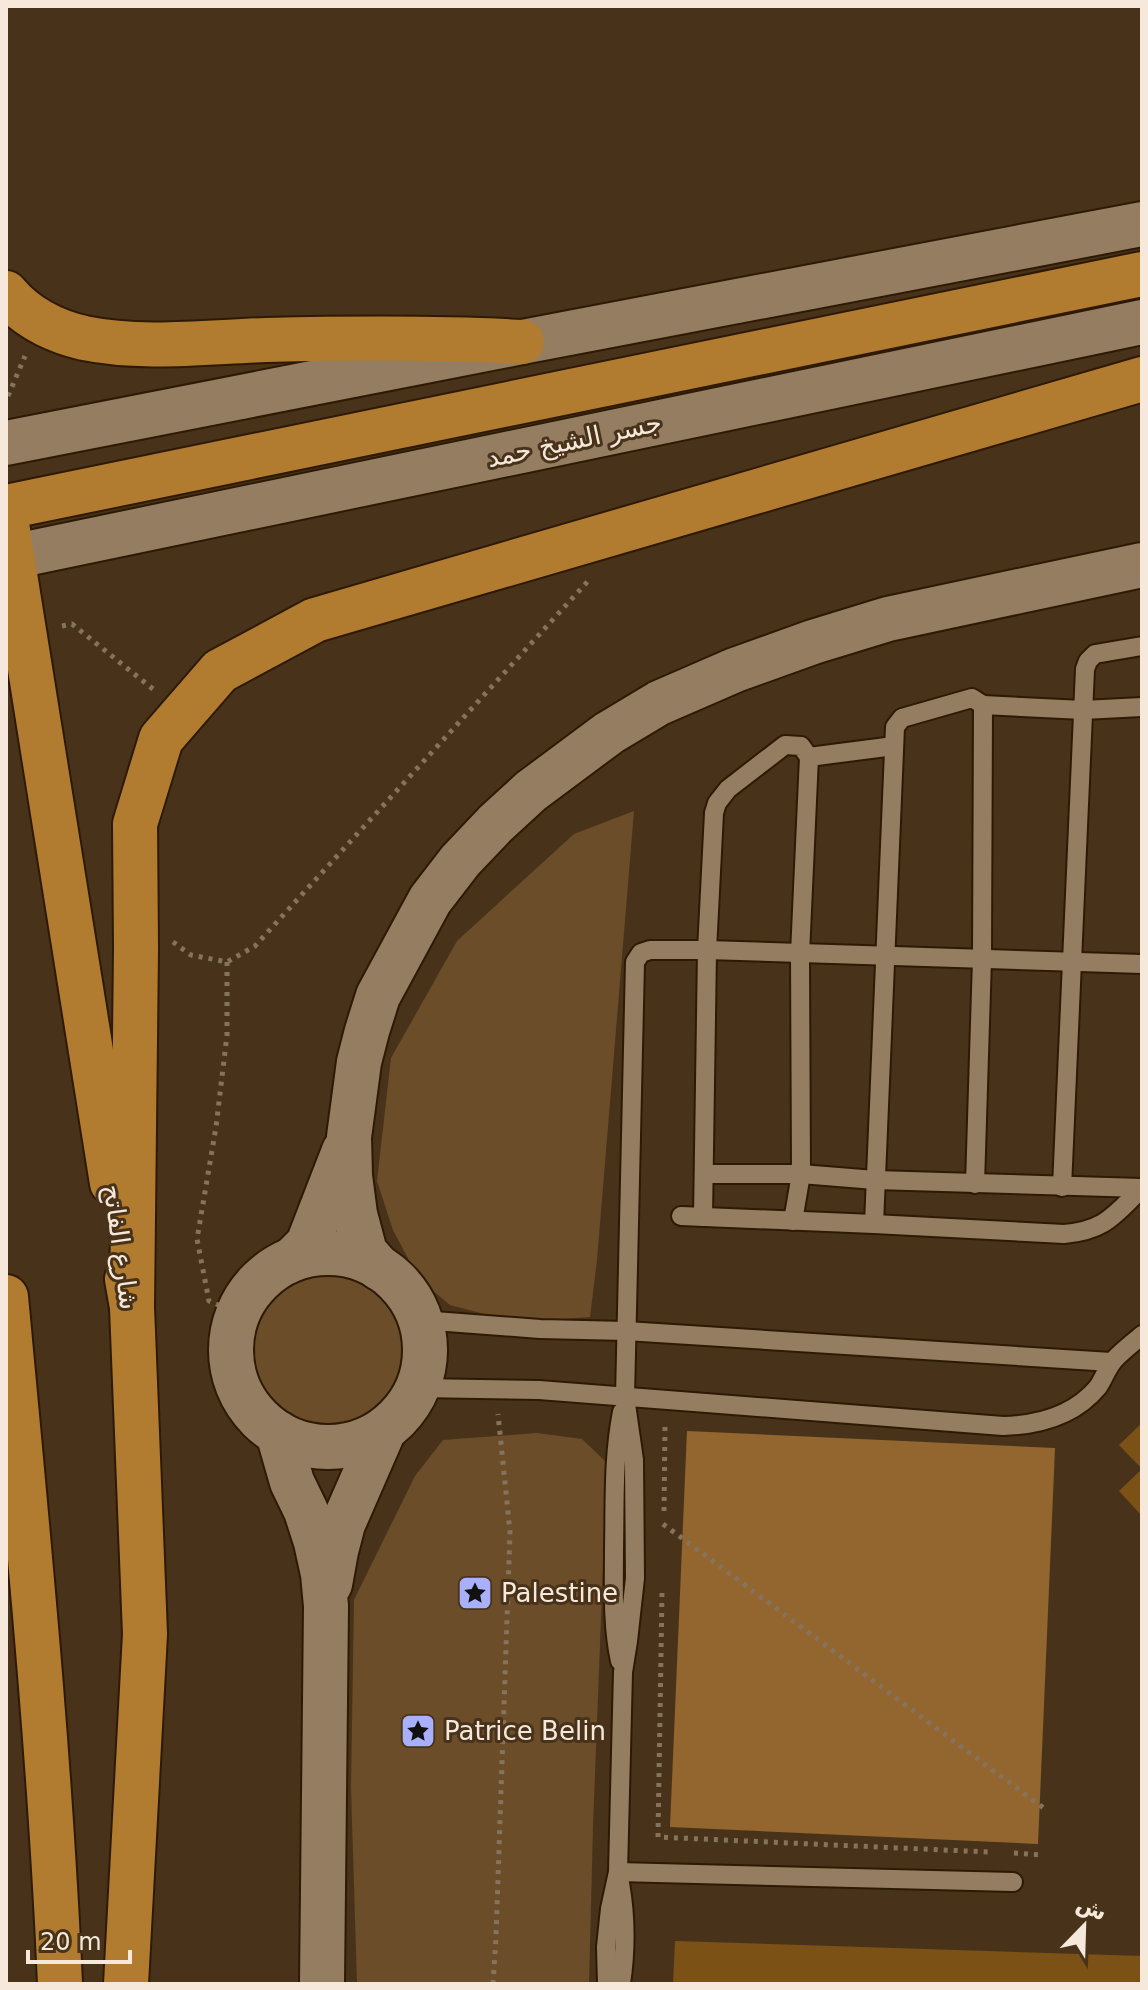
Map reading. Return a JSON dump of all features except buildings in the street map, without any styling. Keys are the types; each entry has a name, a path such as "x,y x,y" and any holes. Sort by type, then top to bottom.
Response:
{"main road":[{"path":"6,507 1142,274"},
{"path":"6,293 49,327 110,342 164,344 401,337 522,342"},
{"path":"132,1307 135,824 161,739 220,671 315,620 1142,379"},
{"name":"شارع الفاتح","path":"8,547 132,1307 145,1634 126,1984"},
{"path":"6,1297 34,1603 60,1984"}],"street":[{"path":"6,443 1142,224"},
{"name":"جسر الشيخ حمد","path":"8,547 1142,322"},
{"path":"379,1268 365,1252 355,1214 350,1176 349,1137 359,1062 378,996 430,900 460,861 495,824 531,791 609,733 659,703 735,670 888,619 1142,565"},
{"path":"294,1258 324,1253 353,1256 379,1268 398,1282 412,1300 421,1320 425,1343 424,1366 418,1388 409,1404 384,1430 358,1442 331,1447 303,1444 278,1433 257,1415 241,1393 232,1367 231,1340 237,1313 251,1290 308,1244 349,1137"},
{"path":"326,1606 343,1524 384,1430"},
{"path":"278,1433 292,1482 316,1542 326,1606 322,1984"}],"lane":[{"path":"1062,1187 1085,669 1095,654 1142,646"},
{"path":"874,1224 895,727 902,718 972,698 983,705 1083,710 1142,707"},
{"path":"975,1184 982,959 983,705"},
{"path":"703,1217 707,950 714,813 717,803 728,789 785,745 801,746 809,757 800,954 801,1174 793,1221"},
{"path":"809,757 894,746"},
{"path":"607,1984 607,1934 618,1872 623,1672 616,1641 614,1611 615,1458 625,1397 635,962 641,953 650,950 707,950 1142,964"},
{"path":"704,1174 801,1174 875,1180 1142,1188"},
{"path":"681,1216 1064,1234 1105,1224 1142,1188"},
{"path":"421,1320 1111,1362"},
{"path":"418,1388 539,1390 1026,1426 1070,1411 1089,1398 1111,1362 1142,1335"},
{"path":"618,1872 1013,1882"},
{"path":"618,1872 625,1932 621,1984"}],"path":[{"path":"166,938 191,955 227,962 255,946 595,573"},
{"path":"59,626 72,624 158,693 190,706"},
{"path":"227,962 227,1035 216,1127 197,1239 209,1301 237,1313"},
{"path":"493,1984 510,1532 495,1390"},
{"path":"663,1540 665,1400"},
{"path":"663,1524 1045,1809"},
{"path":"662,1586 658,1837 997,1853"},
{"path":"1012,1853 1043,1855"}],"shaded area":[{"path":"634,811 590,1317 551,1320 492,1316 450,1305 419,1279 393,1230 377,1181 391,1058 457,941 574,834"},
{"path":"330,1269 361,1275 388,1293 406,1320 412,1351 406,1382 388,1409 361,1427 330,1433 299,1427 272,1409 254,1382 248,1351 254,1320 272,1293 299,1275"},
{"path":"687,1431 1055,1448 1038,1844 670,1827"},
{"path":"537,1433 582,1439 607,1463 589,1984 357,1984 351,1787 354,1600 415,1476 443,1440"}],"place":[{"name":"Palestine","path":"475,1593"},
{"name":"Patrice Belin","path":"418,1731"}]}
